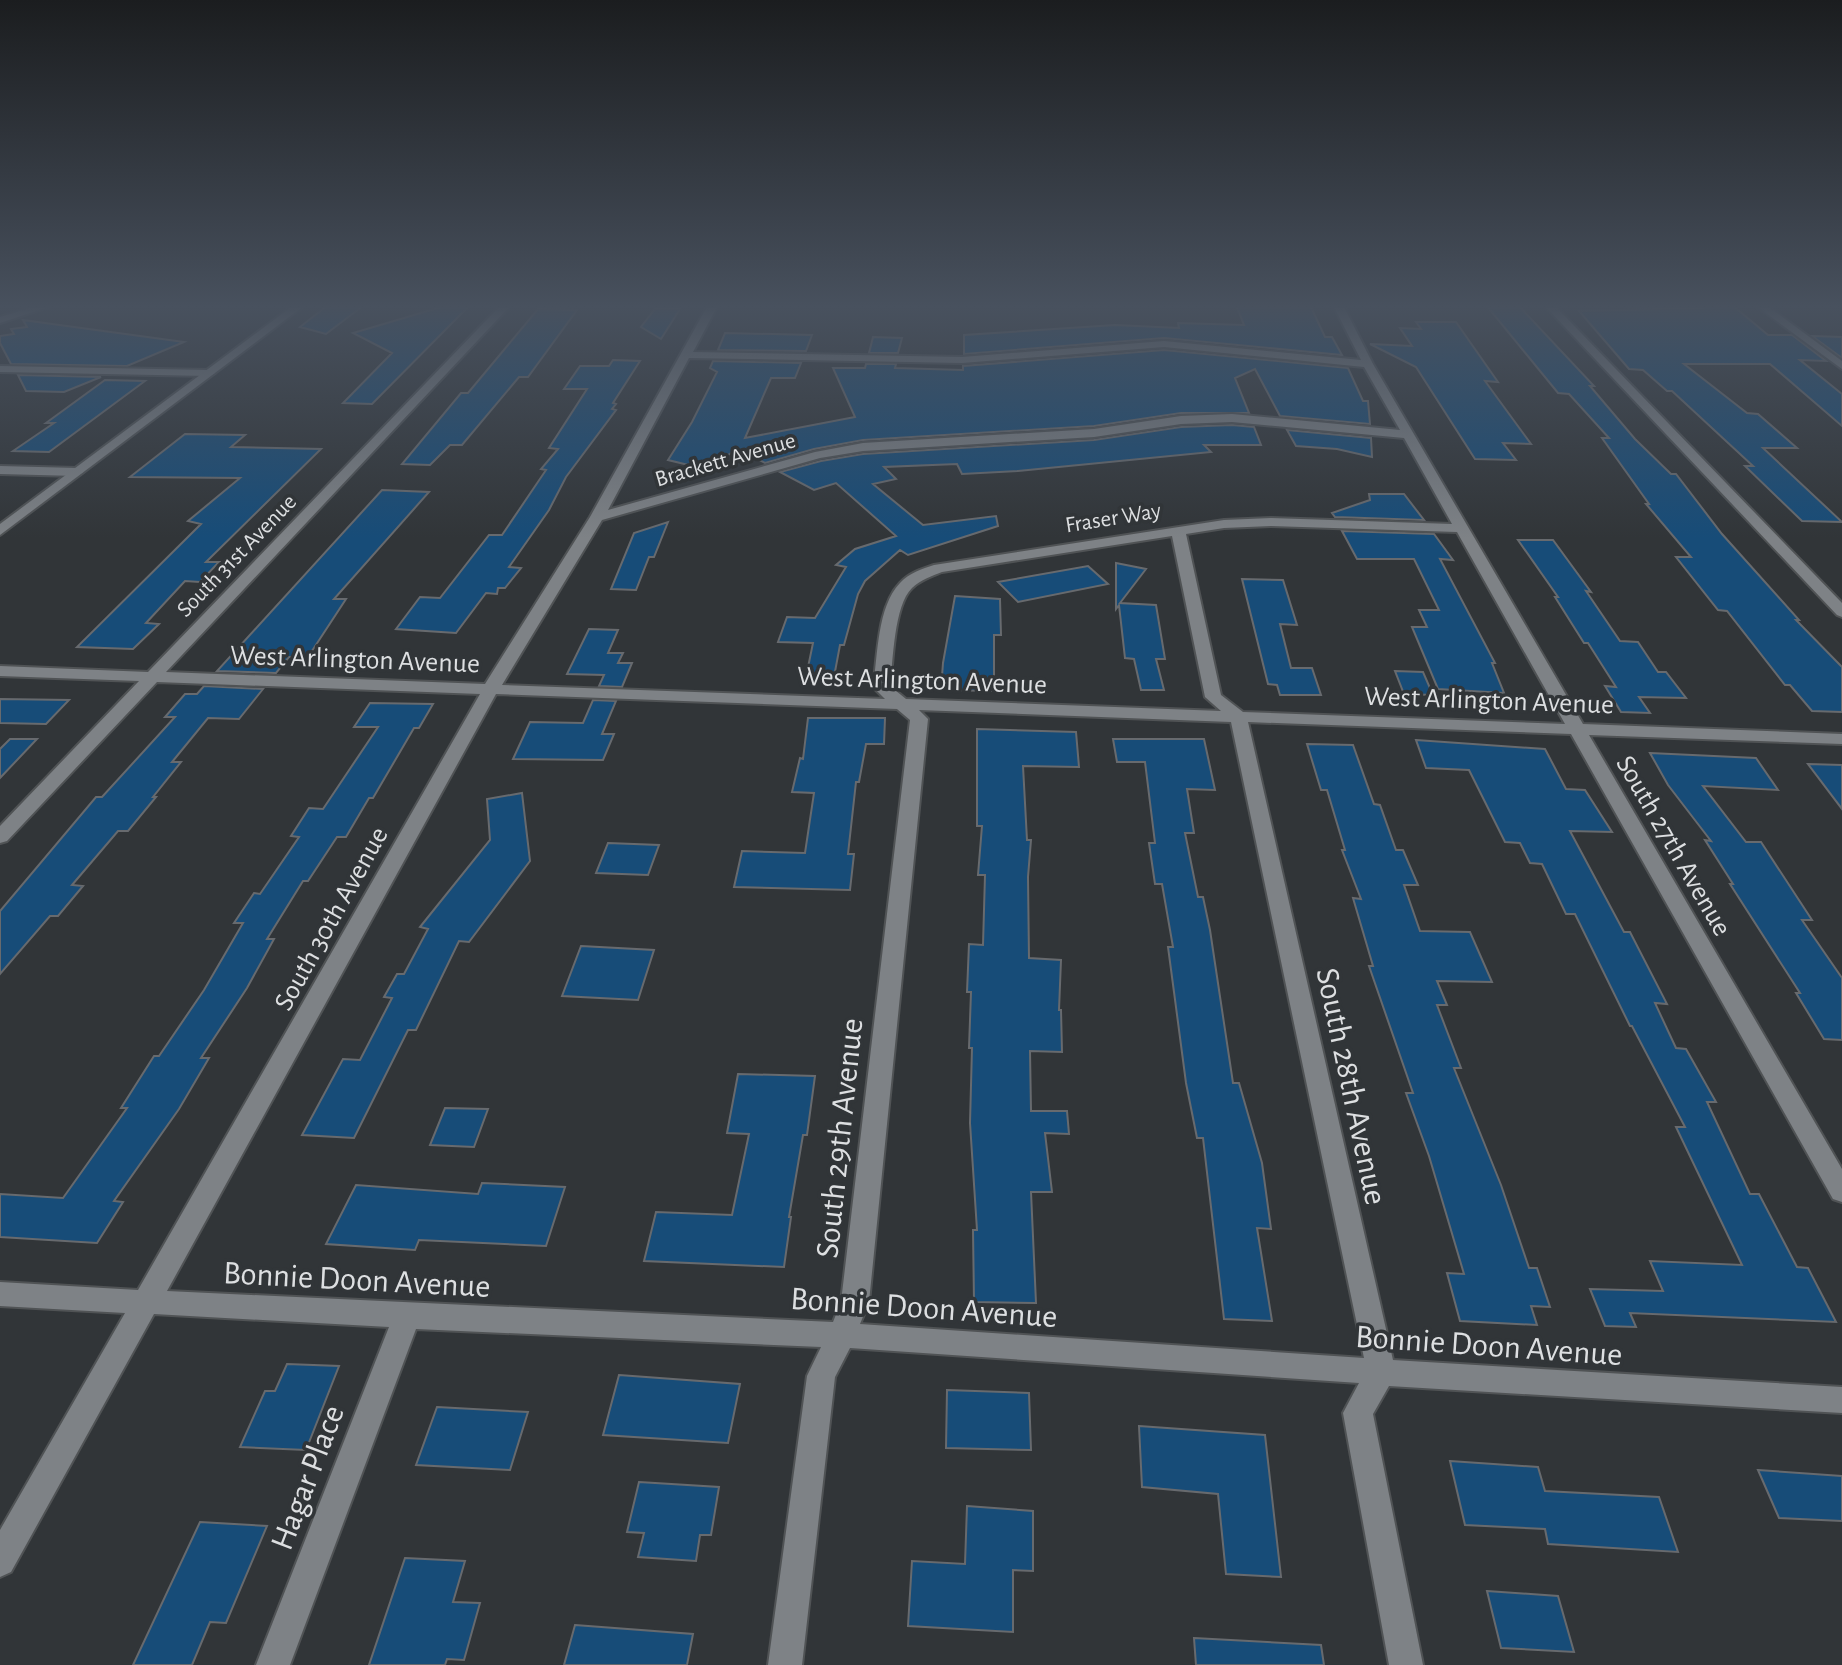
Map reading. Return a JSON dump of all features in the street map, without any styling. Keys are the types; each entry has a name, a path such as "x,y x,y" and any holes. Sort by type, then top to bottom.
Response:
{"street":[{"path":"0,531 196,383"},
{"name":"South 31st Avenue","path":"0,837 432,383"},
{"name":"South 30th Avenue","path":"0,1561 490,690 597,517 670,383"},
{"name":"South 27th Avenue","path":"1379,383 1842,1192"},
{"path":"1623,383 1842,612"},
{"name":"Brackett Avenue","path":"597,517 819,455 863,447 1094,433 1181,421 1232,418 1409,435"},
{"path":"0,470 77,472"},
{"name":"Fraser Way","path":"898,704 881,687 895,605 902,589 915,578 939,568 1178,530 1271,522 1462,528"},
{"path":"1178,530 1213,697 1238,716"},
{"name":"West Arlington Avenue","path":"0,671 1842,739"},
{"name":"South 29th Avenue","path":"785,1665 821,1376 855,1302 919,719 898,704"},
{"name":"South 28th Avenue","path":"1238,716 1381,1372"},
{"name":"Bonnie Doon Avenue","path":"0,1294 407,1316 842,1335 1842,1400"},
{"name":"Hagar Place","path":"273,1665 407,1316"},
{"path":"1381,1372 1358,1413 1406,1665"}],"building":[{"path":"22,383 87,383 64,392 26,391"},
{"path":"101,383 143,383 49,452 13,451 54,423 46,423"},
{"path":"363,383 393,383 372,404 343,403"},
{"path":"477,383 514,383 462,445 450,445 430,465 402,464 461,393 468,393"},
{"path":"568,383 626,383 613,403 616,404 612,409 616,410 566,477 549,510 509,567 521,568 505,588 498,588 497,594 486,593 456,633 396,629 420,597 440,598 489,535 502,535 546,470 541,469 558,449 549,448 587,389 564,389"},
{"path":"712,383 769,383 745,438 855,417 840,383 1237,383 1249,413 1181,413 1094,426 863,440 814,449 765,463 738,449 705,469 668,460 692,422"},
{"path":"1262,383 1355,383 1363,401 1368,401 1370,424 1280,416"},
{"path":"1426,383 1486,383 1531,444 1503,443 1516,460 1475,459"},
{"path":"1550,383 1591,383 1594,386 1590,386 1635,439 1671,474 1676,474 1722,534 1799,620 1796,620 1842,667 1842,712 1812,711 1790,685 1785,685 1727,611 1718,610 1676,557 1691,557 1646,504 1649,504 1602,438 1609,438 1569,394 1558,393"},
{"path":"1658,383 1708,383 1747,413 1758,414 1797,448 1763,448 1842,522 1802,521 1745,466 1753,466 1672,391 1667,391"},
{"path":"1792,383 1828,383 1842,394 1842,426"},
{"path":"1181,427 1254,427 1261,445 1204,445 1211,452 1018,471 962,474 957,464 884,467 896,479 873,484 923,525 996,516 998,526 908,555 900,550 865,581 858,594 844,645 840,645 834,677 806,677 813,643 778,642 787,617 815,618 846,567 836,565 855,549 896,536 836,483 814,490 780,472 863,454 1094,440"},
{"path":"1287,430 1371,438 1372,457 1337,449 1296,446"},
{"path":"185,434 245,435 231,447 321,449 206,562 219,562 200,582 185,581 146,623 159,624 133,649 77,647 201,524 188,521 240,478 130,477"},
{"path":"382,490 429,492 334,599 346,599 308,657 289,657 276,673 217,671"},
{"path":"1369,494 1404,494 1424,520 1335,517 1332,513 1370,500"},
{"path":"668,522 654,557 649,557 636,590 611,589 634,533"},
{"path":"1342,531 1434,534 1453,560 1440,559 1495,663 1492,663 1504,693 1438,689 1412,627 1427,627 1419,610 1439,610 1414,559 1357,559"},
{"path":"1518,540 1553,540 1591,592 1586,591 1620,641 1638,642 1658,672 1666,672 1686,698 1639,697 1650,713 1621,712 1605,686 1616,687 1588,643 1584,643 1555,597 1558,597"},
{"path":"1116,563 1146,569 1120,603 1156,605 1165,659 1156,659 1164,690 1141,690 1134,659 1125,658 1119,605 1116,609"},
{"path":"1088,566 1108,584 1018,602 998,582"},
{"path":"1242,579 1283,580 1297,625 1280,624 1291,668 1312,668 1321,695 1280,695 1277,685 1268,684"},
{"path":"955,596 1000,599 1001,635 994,635 994,691 941,690"},
{"path":"589,629 618,630 608,653 623,653 618,663 632,663 622,687 599,686 604,675 567,674"},
{"path":"1395,671 1423,672 1433,695 1404,694"},
{"path":"204,686 263,689 239,719 208,718 172,762 181,762 153,797 156,797 128,831 118,831 72,885 83,886 58,916 50,916 0,974 0,911 96,797 102,797 175,717 165,717 185,694 197,694"},
{"path":"0,699 69,700 46,724 0,723"},
{"path":"593,700 616,701 602,734 614,734 603,760 513,759 530,722 583,723"},
{"path":"370,703 433,704 419,728 414,728 373,798 369,798 346,837 337,837 308,881 303,881 267,939 274,939 247,988 201,1058 209,1058 179,1109 114,1201 123,1202 97,1243 0,1237 0,1194 63,1198 127,1108 121,1108 154,1056 159,1056 204,990 243,923 234,923 254,893 260,894 299,837 291,836 309,808 323,809 378,727 354,727"},
{"path":"808,718 885,718 884,744 866,744 859,782 856,782 848,854 854,854 850,890 734,887 742,851 805,853 814,793 792,792 800,758 803,759"},
{"path":"977,729 1076,732 1079,767 1023,766 1027,840 1031,840 1028,877 1029,958 1061,960 1059,1010 1062,1052 1030,1051 1031,1111 1067,1111 1069,1134 1045,1133 1052,1192 1031,1192 1036,1303 974,1302 973,1230 977,1230 970,1123 971,992 967,992 969,944 983,945 985,875 978,875 982,826 977,826"},
{"path":"10,739 37,739 0,778 0,749"},
{"path":"1113,739 1204,739 1215,790 1187,789 1194,833 1185,833 1198,897 1203,897 1210,930 1233,1083 1239,1083 1262,1163 1271,1229 1257,1228 1272,1321 1224,1319 1203,1138 1197,1138 1186,1083 1168,947 1173,947 1162,884 1155,884 1149,843 1155,843 1145,762 1117,762"},
{"path":"1416,740 1545,749 1566,789 1585,790 1612,832 1570,831 1624,932 1630,932 1667,1004 1655,1003 1676,1048 1686,1049 1716,1102 1707,1102 1750,1194 1759,1194 1797,1267 1808,1268 1836,1322 1630,1313 1636,1327 1605,1326 1590,1289 1663,1291 1650,1261 1742,1265 1676,1127 1685,1127 1630,1026 1575,914 1566,914 1542,864 1530,863 1520,843 1505,842 1469,770 1426,768"},
{"path":"1307,744 1353,745 1374,804 1380,805 1396,850 1403,850 1418,885 1404,885 1420,931 1470,932 1492,982 1437,981 1447,1005 1437,1005 1461,1068 1454,1068 1501,1185 1529,1268 1537,1268 1550,1307 1531,1306 1537,1325 1460,1321 1447,1273 1464,1274 1429,1156 1406,1093 1413,1093 1369,966 1373,966 1353,898 1361,899 1342,850 1345,850 1327,790 1321,790"},
{"path":"1650,753 1756,758 1778,790 1703,786 1746,842 1761,842 1812,920 1802,920 1842,978 1842,1040 1824,1039 1796,993 1800,993 1705,840 1711,841 1668,785"},
{"path":"1808,764 1842,765 1842,809"},
{"path":"522,793 530,861 469,942 459,941 416,1030 408,1030 354,1138 302,1135 343,1059 360,1060 392,998 384,997 397,974 404,974 428,929 420,927 490,840 487,799"},
{"path":"608,843 659,845 648,875 596,873"},
{"path":"581,946 654,950 638,1000 562,996"},
{"path":"738,1074 815,1076 807,1135 803,1135 789,1217 784,1267 644,1261 656,1212 732,1215 749,1134 727,1133"},
{"path":"445,1108 488,1109 474,1147 430,1145"},
{"path":"482,1183 565,1187 546,1246 419,1240 415,1250 326,1244 356,1185 478,1194"},
{"path":"287,1364 339,1366 306,1450 240,1447 265,1391 275,1391"},
{"path":"619,1375 740,1384 728,1443 603,1435"},
{"path":"947,1390 1029,1393 1031,1450 946,1448"},
{"path":"437,1407 528,1412 510,1470 416,1465"},
{"path":"1139,1426 1265,1435 1281,1577 1226,1574 1218,1494 1142,1487"},
{"path":"1450,1461 1538,1467 1545,1491 1659,1497 1678,1552 1548,1544 1545,1529 1465,1525"},
{"path":"1758,1470 1842,1476 1842,1521 1779,1518"},
{"path":"639,1482 719,1487 711,1535 700,1535 696,1561 638,1557 644,1533 627,1532"},
{"path":"967,1506 1033,1511 1033,1571 1013,1570 1013,1632 908,1626 912,1561 965,1564"},
{"path":"200,1522 267,1526 226,1623 210,1622 192,1665 133,1665"},
{"path":"405,1558 465,1561 453,1602 480,1603 464,1660 447,1659 445,1665 369,1665"},
{"path":"1487,1591 1558,1596 1574,1652 1501,1648"},
{"path":"575,1625 693,1634 687,1665 564,1665"},
{"path":"1194,1638 1321,1645 1324,1665 1196,1665"}]}
